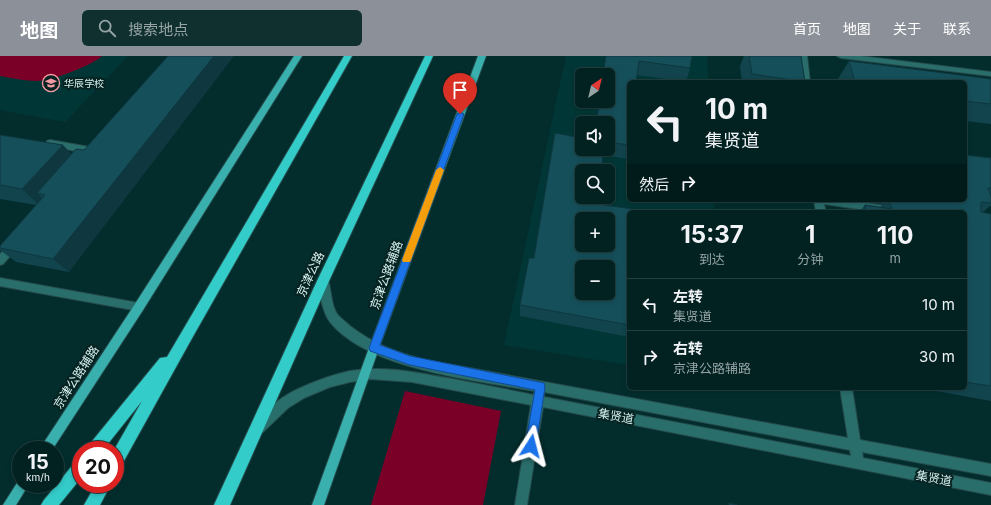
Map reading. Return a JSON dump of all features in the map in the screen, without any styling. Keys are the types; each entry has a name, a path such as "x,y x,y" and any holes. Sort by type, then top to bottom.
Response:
{"highway":[{"path":"124,447 186,336 348,56"},
{"name":"京津公路","path":"222,505 323,281 429,56"},
{"path":"101,441 186,336"},
{"path":"49,505 72,477"},
{"path":"92,505 99,493"}],"main road":[{"name":"京津公路辅路","path":"51,441 139,307 298,56"},
{"name":"京津公路辅路","path":"318,505 374,348 482,56"},
{"path":"9,505 17,493"}],"street":[{"path":"803,56 806,80"},
{"path":"841,56 991,74"},
{"path":"44,142 95,151 90,156"},
{"path":"834,202 888,210"},
{"path":"0,262 20,238"},
{"name":"集贤道","path":"323,281 326,300 334,317 352,335 374,348 410,360 540,387 991,470"},
{"path":"0,282 139,307"},
{"name":"集贤道","path":"255,432 281,406 318,386 340,378 365,374 402,375 991,489"},
{"path":"521,505 540,387"},
{"path":"846,390 858,463"}],"shaded area":[{"name":"华辰学校","path":"0,56 128,56 65,122 0,110"},
{"path":"0,56 102,56 97,60 71,72 37,81 0,76"},
{"path":"566,56 707,56 708,80 627,80 627,202 714,202 714,210 627,210 627,365 504,345"},
{"path":"405,391 501,411 483,505 371,505"}],"building":[{"path":"168,56 214,56 53,259 0,248 0,246 45,195 37,193 76,149 84,150"},
{"path":"606,56 692,56 690,68 639,61 636,80 627,80 627,145 615,143 615,116 597,116 599,108 615,108 615,68 604,68"},
{"path":"749,56 801,56 805,80 792,80 752,74"},
{"path":"849,61 991,79 991,104 967,101 967,80 854,80"},
{"path":"555,133 575,137 575,156 603,156 602,164 575,164 575,204 599,204 638,210 627,210 627,325 520,305 529,258 534,258"},
{"path":"0,135 63,145 22,189 0,185"},
{"path":"967,155 991,158 991,188 988,188 991,203 981,202 981,212 991,214 991,386 967,382 967,210 866,210 865,205 892,209 890,202 967,202"}],"slow traffic":[{"path":"406,260 440,170"}],"place":[{"name":"华辰学校","path":"51,83"}],"route":[{"path":"460,114 374,348 410,360 540,387 531,446"}]}
